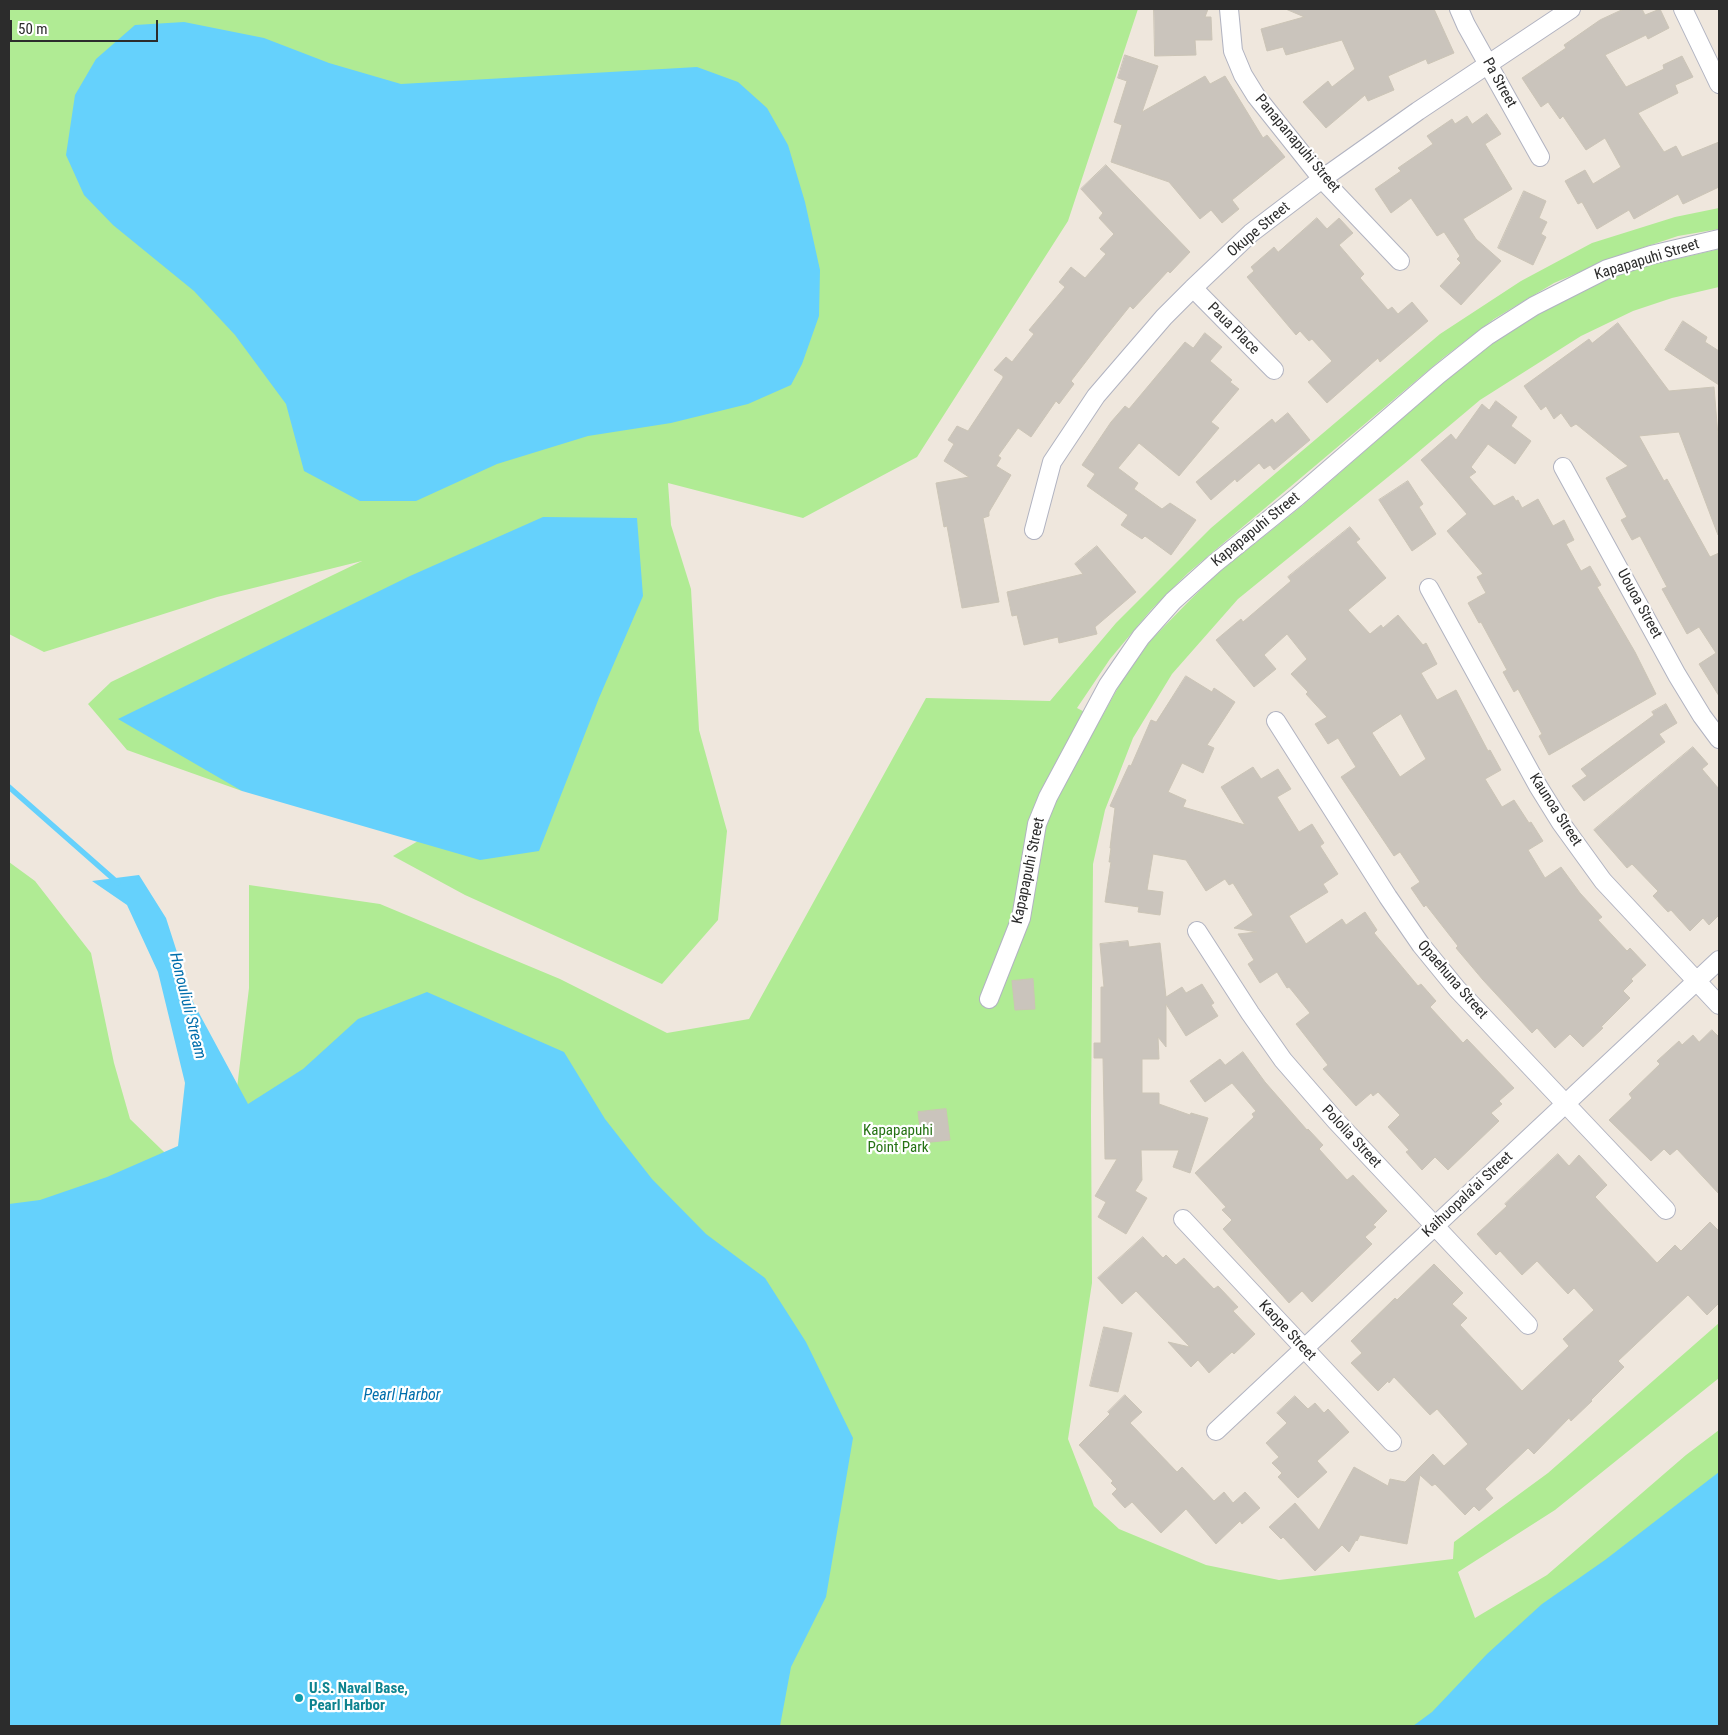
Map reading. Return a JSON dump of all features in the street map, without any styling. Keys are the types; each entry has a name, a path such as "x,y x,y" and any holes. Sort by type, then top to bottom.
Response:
{"street":[{"name":"Panapanapuhi Street","path":"1229,9 1233,51 1243,75 1256,96 1322,179 1400,261"},
{"name":"Pa Street","path":"1459,9 1466,25 1540,157"},
{"name":"Okupe Street","path":"1034,530 1052,462 1096,396 1164,317 1193,288 1251,233 1322,179 1418,111 1571,9"},
{"path":"1683,9 1719,84"},
{"name":"Kapapapuhi Street","path":"989,999 1021,918 1037,824 1048,797 1108,685 1141,637 1173,601 1214,564 1487,336 1534,306 1607,269 1651,255 1719,239"},
{"name":"Paua Place","path":"1193,288 1274,370"},
{"name":"Uouoa Street","path":"1563,466 1677,675 1702,716 1719,739"},
{"name":"Kaunoa Street","path":"1429,588 1538,786 1561,823 1604,881 1719,1005"},
{"name":"Opaehuna Street","path":"1276,721 1388,897 1421,945 1458,989 1666,1210"},
{"name":"Pololia Street","path":"1197,931 1283,1060 1336,1122 1528,1325"},
{"name":"Kaihuopala'ai Street","path":"1216,1431 1719,960"},
{"name":"Kaope Street","path":"1183,1219 1392,1442"}],"green space":[{"path":"9,9 1138,9 1068,221 917,457 803,518 668,483 671,525 691,589 699,730 727,831 718,920 662,984 465,895 393,856 433,832 208,756 242,791 127,750 88,704 111,682 362,561 217,597 44,652 9,634"},
{"name":"Kapapapuhi Point Park","path":"1719,208 1719,229 1678,236 1615,257 1554,283 1494,319 1443,358 1188,573 1151,610 1110,659 1077,708 1100,720 1120,684 1150,641 1218,573 1303,505 1445,381 1492,344 1526,321 1583,290 1630,270 1719,249 1719,287 1672,298 1633,311 1581,336 1480,400 1238,599 1172,674 1133,738 1105,810 1093,864 1092,1283 1068,1439 1094,1506 1119,1529 1206,1565 1279,1580 1453,1559 1454,1542 1548,1473 1719,1323 1719,1378 1555,1510 1458,1572 1475,1618 1547,1575 1686,1455 1719,1430 1719,1489 1468,1726 722,1726 228,1163 249,988 249,885 380,904 560,979 667,1033 749,1019 926,698 1050,701 1116,623 1211,528 1440,334 1521,281 1592,243 1675,217"},
{"path":"9,862 35,881 91,953 114,1063 130,1119 194,1181 9,1264"}],"water":[{"path":"184,22 264,38 329,63 401,84 697,67 738,82 767,108 788,145 805,202 820,270 819,316 802,364 791,385 748,404 671,423 588,436 497,464 416,501 360,501 304,471 286,404 235,335 194,291 113,225 84,195 66,155 75,95 96,59 135,25"},
{"path":"543,517 637,518 643,596 599,698 539,851 480,860 242,791 118,719 410,576"},
{"name":"Pearl Harbor","path":"139,875 166,918 193,1002 248,1104 303,1069 358,1019 427,992 564,1052 605,1119 652,1179 706,1234 765,1278 806,1342 853,1438 826,1597 791,1667 780,1726 9,1726 9,1204 40,1200 107,1177 178,1146 185,1083 158,972 127,905 92,881"},
{"path":"1719,1472 1719,1726 1413,1726 1432,1712 1487,1654 1542,1604 1605,1560"}],"building":[{"path":"1154,9 1208,9 1205,17 1211,17 1212,40 1195,40 1196,55 1155,56"},
{"path":"1286,9 1434,9 1454,53 1428,64 1426,59 1388,76 1394,90 1368,101 1365,95 1326,128 1303,102 1328,81 1332,87 1355,69 1342,40 1286,55 1283,47 1267,51 1261,29 1304,17"},
{"path":"1624,9 1642,9 1645,15 1660,9 1669,28 1648,39 1646,35 1605,55 1626,87 1664,69 1663,65 1682,56 1693,77 1675,85 1678,93 1638,113 1664,152 1676,146 1682,157 1719,142 1719,187 1683,204 1678,194 1634,219 1629,210 1597,229 1582,202 1578,204 1565,181 1585,170 1593,184 1621,167 1605,138 1586,150 1563,116 1560,119 1548,102 1541,107 1522,78 1566,48 1564,45 1600,20"},
{"path":"1125,55 1158,66 1142,112 1205,76 1210,84 1225,76 1263,138 1267,135 1285,157 1232,200 1239,209 1222,223 1211,210 1200,219 1169,182 1111,162 1122,125 1114,122 1127,81 1118,78"},
{"path":"1487,114 1501,134 1485,144 1512,189 1463,219 1476,239 1501,261 1461,305 1440,286 1461,263 1457,259 1460,256 1444,232 1437,236 1411,198 1391,213 1375,189 1401,171 1398,168 1433,144 1427,136 1452,119 1455,124 1467,116 1472,124"},
{"path":"1106,165 1190,252 1170,273 1168,271 1133,309 1130,306 1071,381 1074,384 1059,404 1056,401 1031,437 1018,428 998,456 1001,458 996,466 1011,475 989,512 989,516 983,518 999,602 962,608 947,526 944,527 936,483 969,477 944,461 954,444 948,440 957,426 968,431 1003,378 994,370 1006,357 1012,362 1034,334 1029,330 1065,287 1059,282 1071,267 1085,278 1106,254 1100,249 1114,234 1099,218 1103,213 1081,189"},
{"path":"1524,191 1546,201 1539,218 1547,222 1541,234 1546,237 1533,265 1498,248"},
{"path":"1317,218 1327,229 1339,218 1353,233 1339,245 1364,274 1360,278 1388,310 1392,307 1398,314 1412,302 1428,321 1380,362 1378,358 1327,403 1308,382 1332,361 1312,339 1309,341 1300,331 1296,335 1247,277 1254,271 1251,267 1274,247 1278,252"},
{"path":"1683,321 1707,337 1705,342 1719,351 1719,385 1665,350"},
{"path":"1618,323 1669,391 1714,387 1719,448 1719,535 1679,432 1639,436 1664,481 1667,479 1710,557 1719,553 1719,696 1699,664 1716,653 1699,627 1687,634 1662,589 1667,587 1640,536 1632,540 1621,520 1627,517 1606,478 1628,466 1576,424 1571,427 1561,413 1554,419 1546,406 1541,410 1524,386 1589,339 1592,343"},
{"path":"1205,333 1222,347 1210,361 1232,380 1230,382 1239,389 1211,422 1219,428 1179,476 1139,443 1118,468 1138,483 1134,489 1162,509 1170,503 1196,520 1171,555 1145,536 1142,539 1121,525 1128,515 1087,486 1095,474 1082,465 1111,422 1125,406 1129,409 1185,342 1193,348"},
{"path":"1496,401 1517,417 1511,426 1531,441 1515,464 1488,444 1471,467 1476,472 1469,477 1494,506 1513,496 1516,501 1518,500 1522,508 1538,499 1553,526 1564,520 1574,540 1566,544 1581,571 1590,566 1601,585 1597,587 1635,652 1656,694 1549,755 1539,736 1542,734 1518,689 1514,692 1503,672 1507,670 1481,622 1479,623 1468,603 1486,593 1477,577 1483,574 1447,531 1467,514 1421,460 1451,434 1456,440 1482,404 1489,410"},
{"path":"1288,413 1310,440 1274,470 1270,465 1264,469 1259,463 1237,482 1235,479 1211,500 1196,482 1272,419 1275,423"},
{"path":"1408,481 1423,504 1419,507 1436,534 1412,551 1379,500"},
{"path":"1350,527 1360,539 1356,542 1386,578 1348,610 1370,634 1381,625 1383,628 1398,615 1423,645 1426,643 1437,664 1421,673 1437,700 1456,690 1488,751 1490,750 1501,770 1485,779 1502,807 1514,800 1543,841 1528,850 1545,878 1561,867 1580,893 1602,917 1598,920 1627,951 1630,948 1646,965 1631,979 1633,981 1623,991 1630,998 1583,1047 1570,1034 1555,1048 1537,1028 1532,1033 1456,948 1458,946 1426,905 1424,907 1411,888 1420,882 1400,852 1394,856 1341,777 1356,767 1338,738 1328,744 1315,724 1327,717 1291,674 1307,659 1287,634 1264,655 1276,669 1254,687 1216,640 1241,619 1243,622 1291,581 1288,577","holes":["1401,714 1426,759 1400,777 1372,733"]},
{"path":"1097,546 1136,592 1095,627 1097,634 1059,643 1058,637 1024,645 1017,615 1012,616 1007,592 1083,574 1075,564"},
{"path":"1186,676 1212,692 1214,688 1235,702 1207,745 1214,748 1203,773 1182,763 1168,792 1186,800 1183,807 1245,825 1221,787 1253,767 1261,779 1278,769 1291,789 1277,797 1299,832 1312,824 1324,843 1320,846 1338,874 1323,884 1328,892 1289,916 1306,944 1342,919 1346,925 1365,912 1377,930 1374,933 1418,986 1421,984 1436,1001 1430,1007 1463,1043 1467,1039 1514,1088 1499,1101 1502,1104 1491,1113 1499,1121 1448,1170 1435,1157 1422,1170 1406,1152 1409,1150 1388,1127 1400,1115 1378,1092 1373,1096 1371,1093 1356,1106 1323,1069 1328,1065 1296,1024 1310,1013 1289,987 1287,988 1277,972 1260,983 1248,964 1254,960 1238,934 1257,932 1234,928 1253,915 1233,883 1229,885 1225,879 1206,891 1186,860 1153,854 1147,890 1163,892 1160,915 1138,912 1139,907 1105,902 1111,862 1109,862 1110,848 1115,808 1110,806 1129,765 1131,766 1151,720 1156,722"},
{"path":"1666,704 1677,723 1659,734 1665,742 1584,801 1572,786 1587,776 1581,769 1654,715 1652,712"},
{"path":"1693,747 1708,764 1702,769 1719,789 1719,915 1709,925 1703,918 1690,931 1671,910 1668,912 1653,896 1658,891 1632,864 1627,868 1594,830"},
{"path":"1128,941 1129,947 1160,943 1166,997 1182,987 1186,993 1202,984 1214,1003 1211,1005 1218,1016 1186,1036 1166,1004 1166,1047 1158,1037 1159,1059 1142,1059 1142,1093 1159,1093 1159,1104 1190,1115 1191,1113 1208,1118 1190,1173 1173,1167 1179,1150 1141,1150 1142,1180 1135,1191 1147,1198 1126,1234 1098,1217 1106,1202 1095,1196 1117,1159 1105,1159 1103,1058 1094,1058 1094,1043 1101,1043 1101,987 1104,987 1100,944"},
{"path":"1033,979 1035,1009 1015,1010 1012,981"},
{"path":"1712,1030 1719,1037 1719,1194 1677,1149 1670,1155 1664,1149 1651,1161 1609,1120 1632,1098 1629,1094 1660,1064 1657,1061 1679,1041 1682,1045 1693,1035 1699,1042"},
{"path":"1243,1052 1265,1082 1307,1130 1323,1145 1319,1149 1347,1180 1353,1175 1387,1211 1373,1225 1376,1227 1365,1237 1372,1244 1312,1302 1302,1291 1289,1303 1223,1229 1232,1220 1222,1210 1226,1207 1195,1173 1254,1117 1252,1114 1256,1111 1232,1083 1205,1102 1190,1081 1220,1059 1225,1065"},
{"path":"946,1109 950,1140 922,1143 918,1112"},
{"path":"1558,1154 1569,1166 1579,1155 1607,1185 1595,1197 1657,1263 1675,1245 1681,1251 1710,1222 1719,1231 1719,1303 1707,1315 1688,1295 1618,1361 1624,1367 1592,1401 1571,1421 1569,1418 1534,1454 1528,1448 1485,1489 1493,1498 1479,1511 1474,1506 1465,1515 1435,1484 1432,1486 1420,1475 1407,1544 1360,1535 1349,1552 1342,1545 1315,1571 1283,1537 1281,1539 1269,1527 1295,1503 1319,1530 1354,1467 1388,1486 1390,1479 1405,1482 1433,1454 1444,1466 1468,1444 1437,1409 1430,1415 1394,1377 1378,1391 1351,1363 1362,1353 1351,1341 1395,1298 1397,1300 1434,1264 1463,1293 1452,1304 1467,1318 1460,1325 1522,1391 1569,1346 1563,1339 1594,1310 1574,1288 1568,1294 1537,1261 1522,1275 1500,1251 1496,1255 1477,1234 1507,1206 1505,1204"},
{"path":"1143,1237 1163,1258 1166,1255 1176,1265 1184,1258 1214,1289 1218,1286 1238,1307 1233,1311 1255,1334 1234,1354 1232,1352 1209,1373 1198,1360 1191,1367 1168,1342 1190,1347 1136,1291 1122,1304 1098,1278"},
{"path":"1104,1327 1132,1333 1118,1392 1090,1386"},
{"path":"1125,1395 1142,1412 1130,1423 1177,1472 1182,1467 1214,1501 1224,1492 1233,1503 1245,1492 1260,1508 1242,1524 1240,1521 1216,1544 1186,1509 1161,1533 1132,1502 1125,1508 1112,1494 1117,1489 1111,1483 1113,1481 1079,1445 1110,1414 1108,1412"},
{"path":"1295,1396 1308,1409 1315,1403 1324,1413 1328,1409 1349,1432 1317,1461 1327,1472 1298,1498 1278,1477 1282,1473 1272,1463 1279,1457 1266,1443 1287,1423 1277,1413"}],"waterway":[{"name":"Honouliuli Stream","path":"9,787 118,883"}],"place":[{"name":"U.S. Naval Base, Pearl Harbor","path":"299,1698"}]}
